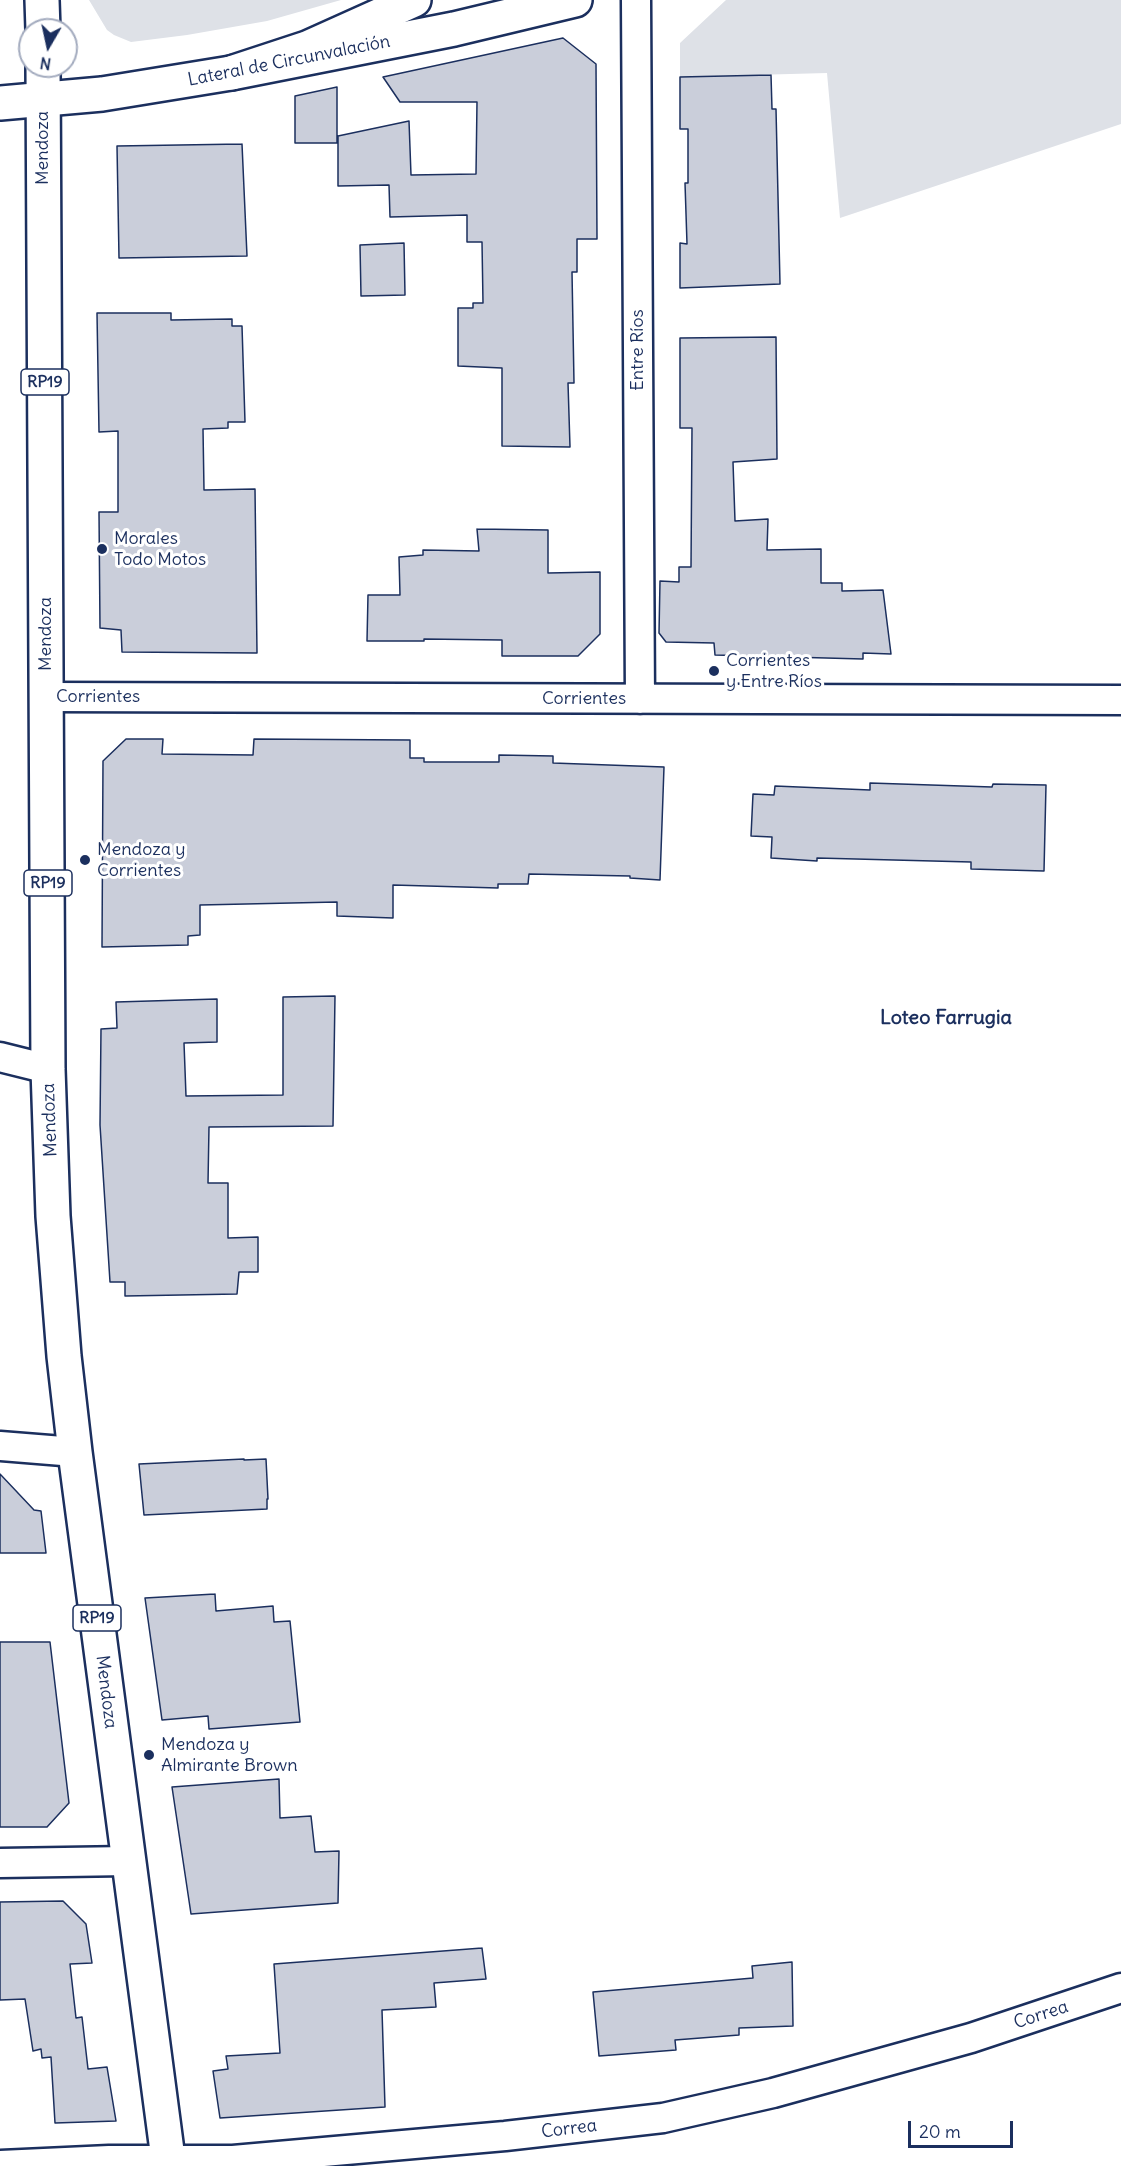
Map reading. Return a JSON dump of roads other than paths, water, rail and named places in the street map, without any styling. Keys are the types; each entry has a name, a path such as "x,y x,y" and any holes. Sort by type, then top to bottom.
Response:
{"main road":[{"path":"42,0 43,18"},
{"path":"231,73 307,48 414,0"},
{"name":"Lateral de Circunvalación","path":"0,103 102,94 231,73 454,28 575,0"},
{"name":"Mendoza","path":"43,78 48,1069 53,1216 64,1356 75,1452 168,2163"}],"street":[{"name":"Entre Ríos","path":"636,0 640,699"},
{"name":"Corrientes","path":"47,697 1121,700"},
{"path":"0,1057 48,1069"},
{"path":"0,1446 75,1452"},
{"path":"0,1863 128,1861"},
{"name":"Correa","path":"0,2165 109,2160 168,2163 233,2160 505,2136 663,2118 773,2093 971,2038 1121,1988"}],"place":[{"name":"Morales Todo Motos","path":"102,549"},
{"name":"Corrientes y Entre Ríos","path":"714,671"},
{"name":"Mendoza y Corrientes","path":"85,860"},
{"name":"Mendoza y Almirante Brown","path":"149,1755"}],"district":[{"name":"Loteo Farrugia","path":"946,1018"}]}
